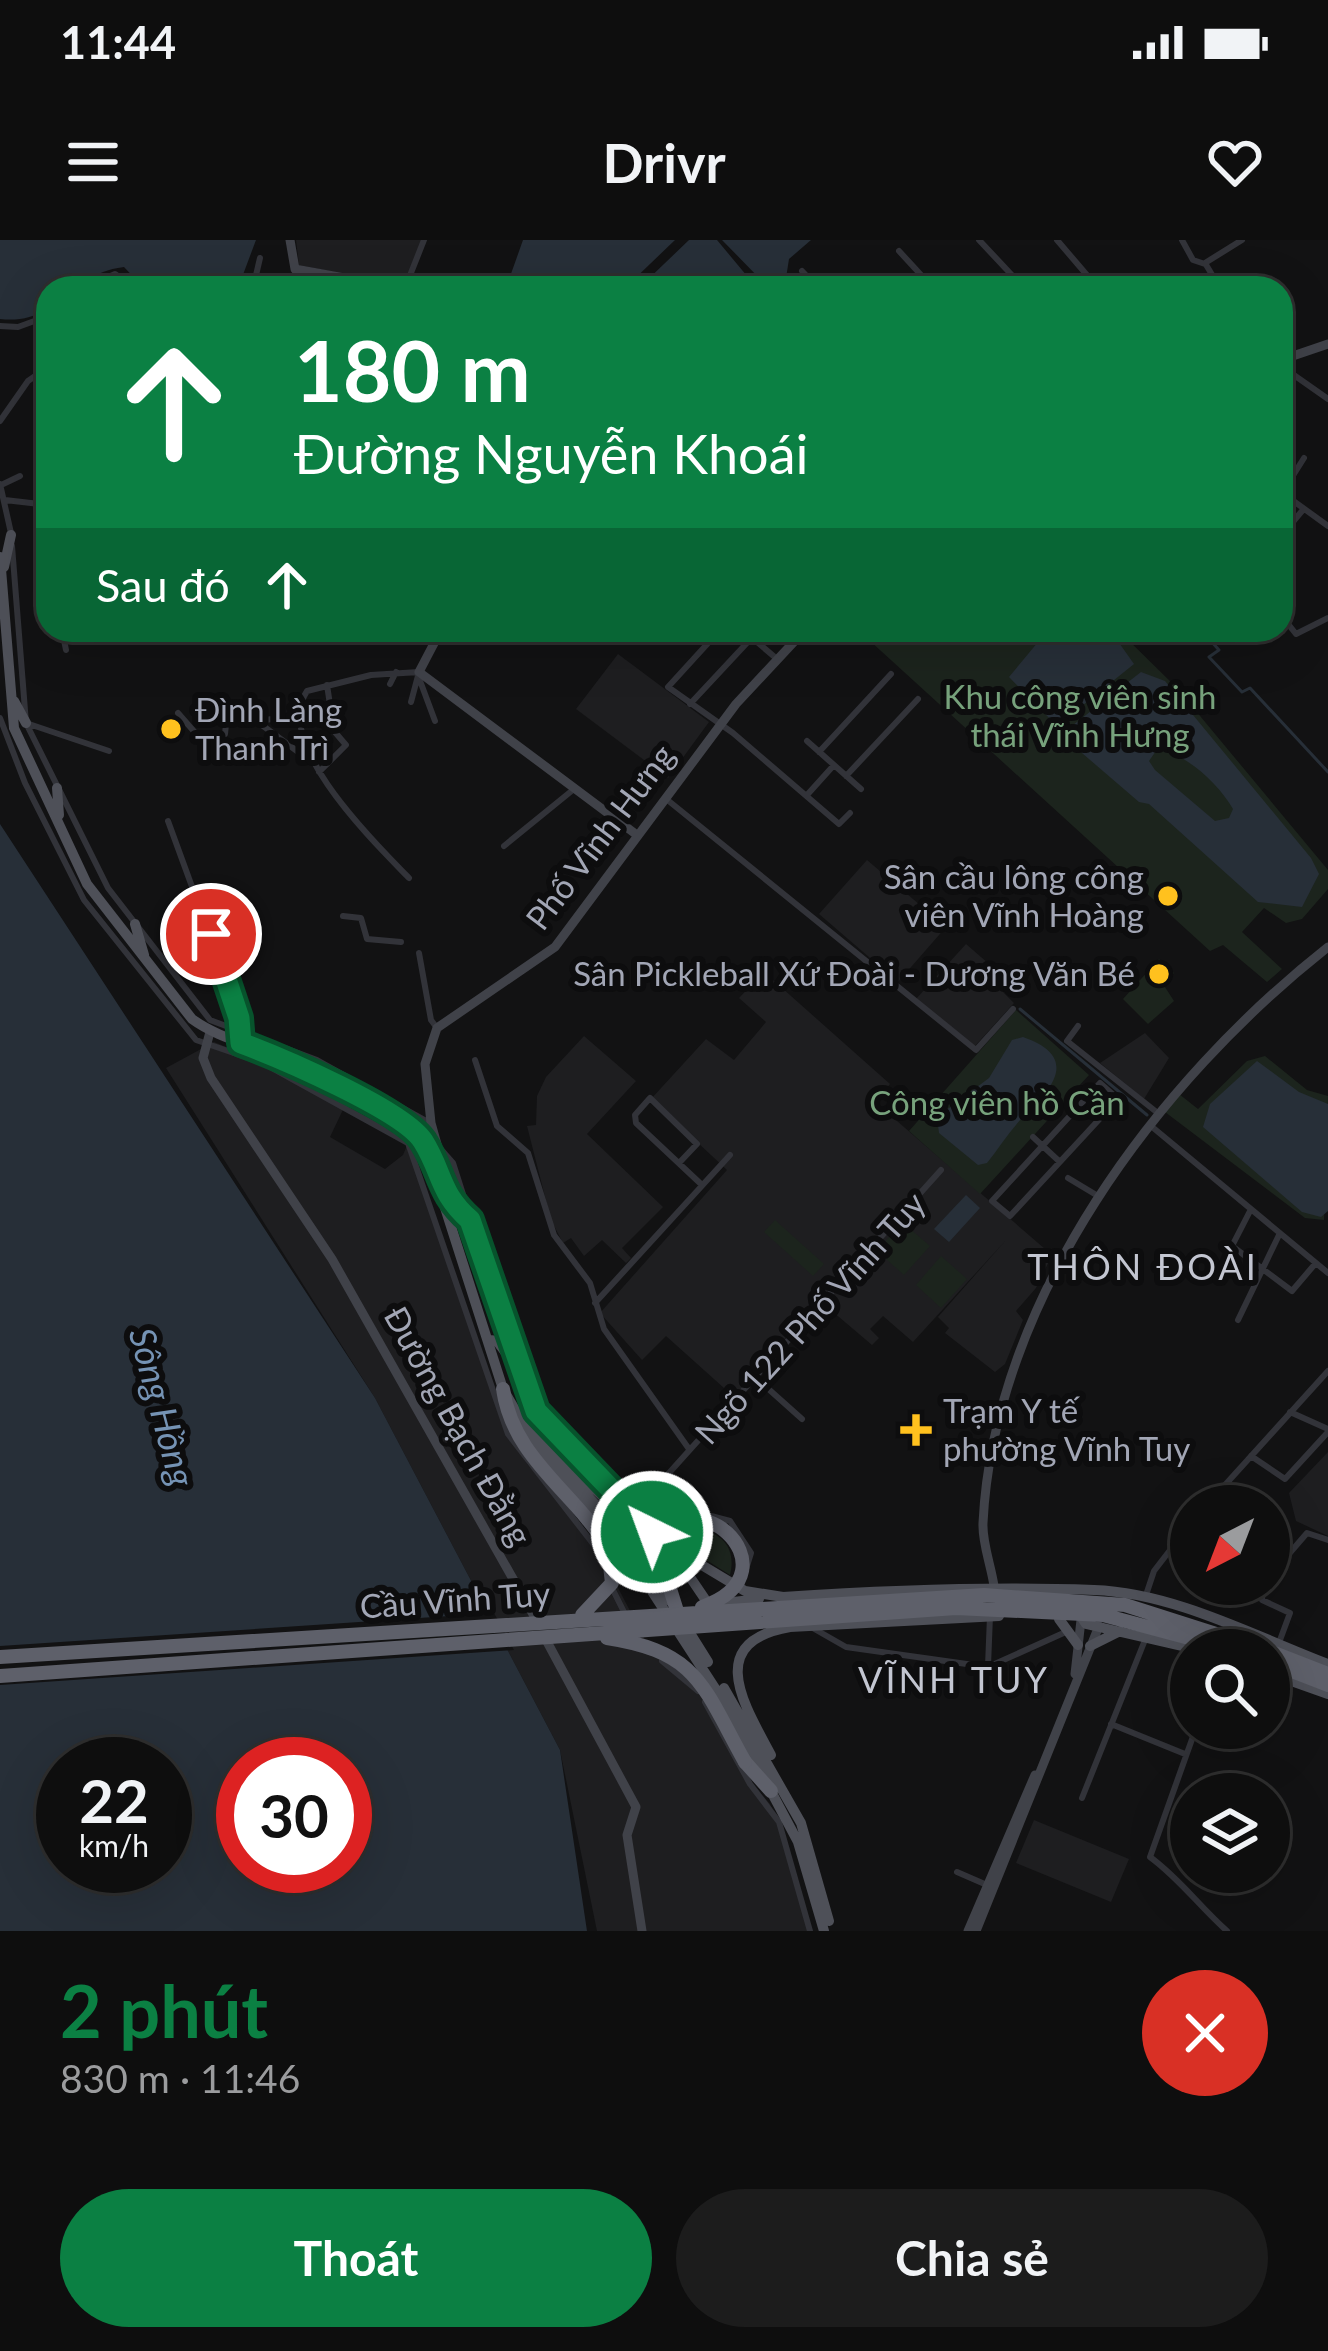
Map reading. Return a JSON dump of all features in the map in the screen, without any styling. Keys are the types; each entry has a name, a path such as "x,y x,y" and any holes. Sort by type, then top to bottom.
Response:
{"highway":[{"path":"503,1389 512,1424 532,1459 599,1534 612,1558 612,1582 606,1594 572,1619"},
{"path":"694,1520 717,1523 738,1544 742,1566 732,1590 706,1607 678,1611 665,1552 674,1530 694,1520"},
{"name":"Cầu Vĩnh Tuy","path":"0,1653 678,1611 1041,1595 1125,1605 1193,1629"},
{"name":"Cầu Vĩnh Tuy","path":"0,1680 871,1612 1019,1608 1125,1619 1170,1632"},
{"path":"595,1636 654,1646 680,1660 704,1689 746,1762 771,1791"},
{"path":"1290,1658 1321,1661"},
{"path":"1290,1662 1328,1674"},
{"path":"1290,1666 1328,1685"},
{"path":"1290,1672 1304,1685"}],"main road":[{"path":"3,574 11,535"},
{"path":"0,556 14,728 101,908 208,1038 242,1037 413,1130 424,1142 446,1198 503,1389 545,1461 631,1559 662,1606 798,1842 828,1931"},
{"path":"22,663 12,694 26,723"},
{"path":"57,788 60,826"},
{"path":"135,924 146,962"},
{"path":"490,1340 496,1341 521,1373"},
{"path":"528,1429 615,1508 652,1532 728,1628 769,1631 991,1616 1081,1620 1170,1641"},
{"path":"528,1429 616,1527 678,1611 788,1797 817,1868 828,1931"},
{"path":"665,1552 768,1598"},
{"path":"715,1613 725,1603 768,1598 994,1586 1145,1600 1210,1629"},
{"path":"914,1588 909,1606 918,1619"},
{"path":"887,1590 895,1606 892,1620"},
{"path":"1081,1620 1077,1603 1086,1591"},
{"path":"1100,1625 1112,1610 1106,1594"},
{"path":"1059,1619 1084,1645 1123,1630"},
{"path":"769,1631 745,1650 736,1676 740,1697 789,1788 788,1797"},
{"path":"1304,1685 1328,1694"}],"street":[{"path":"290,240 295,276"},
{"path":"408,276 424,240"},
{"path":"979,240 1013,276"},
{"path":"1057,240 1088,276"},
{"path":"1182,240 1193,260 1205,265 1212,276"},
{"path":"1205,265 1242,240"},
{"path":"899,251 922,276"},
{"path":"256,276 260,258"},
{"path":"295,269 334,276"},
{"path":"802,272 806,276"},
{"path":"0,326 18,327 36,320"},
{"path":"1293,358 1328,344"},
{"path":"1293,372 1328,399"},
{"path":"0,421 36,375"},
{"path":"1293,475 1304,458"},
{"path":"20,476 0,485 11,535 26,723 98,872 204,1015 242,1037 317,1060 431,1123"},
{"path":"5,500 36,504"},
{"path":"1293,502 1328,526"},
{"path":"1293,522 1303,511"},
{"path":"1293,630 1296,634 1328,618"},
{"path":"65,642 66,650"},
{"path":"410,702 435,642"},
{"path":"709,642 668,687 721,723 839,824 850,813"},
{"path":"690,704 748,642"},
{"path":"757,642 777,659"},
{"name":"Phố Vĩnh Hưng","path":"437,1028 555,946 721,723 794,642"},
{"path":"390,684 396,672"},
{"path":"308,759 301,716 304,693 396,672 418,674 637,835"},
{"path":"418,674 435,722"},
{"path":"819,752 891,674"},
{"path":"319,772 346,746 334,730 327,685"},
{"path":"846,776 918,699"},
{"path":"178,712 206,744 225,734 226,724 301,716"},
{"path":"0,718 2,732 84,900 172,1015 408,1143 508,1434 528,1466 594,1541 642,1643 700,1694 750,1784 775,1813 810,1931"},
{"path":"255,720 308,759 409,878"},
{"path":"26,723 109,751"},
{"path":"807,741 861,789"},
{"path":"807,795 834,765"},
{"path":"504,846 574,789"},
{"path":"665,798 976,1050 1013,1009"},
{"path":"168,821 242,1037"},
{"path":"343,916 361,918 367,938 401,942"},
{"path":"994,1586 982,1527 1016,1360 1048,1283 1159,1114 1262,1004 1328,947"},
{"path":"419,953 431,1020 437,1028 425,1064 431,1123 449,1187 446,1198 470,1220"},
{"path":"1078,1026 1067,1041 1120,1091"},
{"name":"Đường Bạch Đằng","path":"208,1038 203,1058 211,1078 249,1128 360,1305 636,1807 626,1835 642,1931"},
{"path":"475,1060 496,1126 528,1154 554,1235 590,1283 604,1329 689,1450"},
{"path":"1120,1091 1010,1216 992,1201 1100,1083 1120,1091 1159,1114"},
{"path":"679,1163 697,1144 650,1099 635,1115 636,1123 679,1163 703,1185"},
{"path":"1150,1125 1328,1273"},
{"path":"1033,1137 1060,1162"},
{"path":"438,1147 453,1163 536,1411 652,1532 692,1511 730,1521 751,1553 749,1574 740,1588"},
{"path":"595,1304 730,1155"},
{"name":"Ngõ 122 Phố Vĩnh Tuy","path":"652,1532 659,1487 941,1170"},
{"path":"1068,1178 1102,1198"},
{"path":"1250,1211 1232,1246 1292,1291 1315,1264"},
{"path":"1238,1320 1279,1235"},
{"path":"1225,1485 1328,1371"},
{"path":"756,1378 802,1419"},
{"path":"1251,1456 1285,1479 1328,1430 1290,1412"},
{"path":"1290,1553 1307,1533 1328,1540"},
{"path":"1145,1600 1154,1571 1170,1550"},
{"path":"1273,1605 1290,1613 1284,1629"},
{"path":"988,1667 991,1616"},
{"path":"972,1931 1076,1674 1084,1645 1081,1620"},
{"path":"1084,1645 1100,1625"},
{"path":"810,1626 846,1647 988,1667 1068,1631"},
{"path":"1082,1798 1148,1635"},
{"path":"1111,1724 1185,1754"},
{"path":"1187,1749 1150,1857 1181,1880 1192,1900 1227,1931"},
{"path":"957,1873 990,1883"}],"shaded area":[{"path":"296,240 422,240 407,276 353,276 299,265"},
{"path":"618,654 709,722 668,778 576,709"},
{"path":"867,860 946,927 898,982 819,914"},
{"path":"966,944 1011,983 1003,992 1014,1003 975,1046 916,999"},
{"path":"764,972 890,1084 875,1102 1052,1255 1036,1288 1016,1311 1023,1320 1005,1364 995,1372 945,1333 949,1328 938,1317 1006,1240 913,1342 883,1316 870,1329 879,1338 872,1345 819,1300 734,1397 666,1336 642,1360 600,1313 727,1170 651,1099 706,1039 734,1060 766,1022 739,998"},
{"path":"1145,1033 1169,1058 1144,1099 1100,1063"},
{"path":"584,1036 636,1081 587,1134 663,1207 622,1248 631,1258 626,1263 602,1240 584,1256 571,1238 563,1243 551,1220 527,1126 536,1125 537,1096 546,1077"},
{"path":"214,1042 349,1097 330,1137 385,1169 403,1155 408,1143 508,1434 528,1465 592,1538 651,1651 702,1691 751,1782 770,1804 789,1847 808,1931 597,1931 560,1750 375,1398 166,1068"},
{"path":"1328,1452 1328,1536 1296,1521 1290,1492"},
{"path":"1034,1820 1129,1859 1111,1902 1016,1863"}],"green space":[{"name":"Khu công viên sinh thái Vĩnh Hưng","path":"871,642 1130,642 1176,687 1328,870 1328,889 1302,919 1286,923 1264,908 1242,932 1282,969 1267,982 1223,945 1210,951"},
{"path":"1159,959 1174,973 1163,984 1174,1001 1148,1024 1123,999"},
{"name":"Công viên hồ Cần","path":"1016,1010 1089,1075 980,1194 909,1131"},
{"path":"1265,1056 1307,1090 1328,1096 1324,1220 1305,1218 1165,1112 1179,1094 1198,1109 1247,1061"},
{"path":"775,1220 824,1264 813,1276 764,1232"},
{"path":"902,1222 930,1246 904,1275 877,1251"},
{"path":"941,1256 967,1279 941,1308 916,1285"},
{"path":"701,1530 727,1545 730,1575 676,1541"}],"water":[{"path":"0,240 256,240 242,276 133,276 124,267 93,276 36,276 36,315 0,319"},
{"path":"523,240 675,240 638,276 510,276"},
{"path":"689,240 717,240 747,276 652,276"},
{"path":"722,240 811,240 789,259 786,276 757,276"},
{"path":"1038,642 1118,642 1134,664 1057,726 1009,677"},
{"path":"1141,672 1165,681 1311,858 1319,874 1302,907 1258,902 1149,804 1139,802 1068,741 1068,729","holes":["1158,748 1191,764 1219,790 1233,809 1229,818 1215,821 1155,770 1149,761"]},
{"name":"Sông Hồng","path":"0,824 375,1398 560,1750 587,1931 0,1931"},
{"path":"1023,1037 1051,1054 1056,1074 987,1163 978,1165 939,1133 937,1117 989,1078 1012,1040"},
{"path":"1257,1061 1299,1092 1328,1104 1328,1211 1321,1217 1302,1212 1203,1127 1210,1104"},
{"path":"966,1195 980,1208 949,1242 934,1229"}],"pier":[{"path":"494,1613 514,1650 0,1685 0,1646"}],"waterway":[{"path":"1212,642 1219,650 1209,657 1242,692 1250,688 1328,772"},
{"path":"1020,1009 1147,1115"}],"place":[{"name":"Đình Làng Thanh Trì","path":"171,729"},
{"name":"Sân cầu lông công viên Vĩnh Hoàng","path":"1168,896"},
{"name":"Sân Pickleball Xứ Đoài - Dương Văn Bé","path":"1159,974"},
{"name":"Trạm Y tế phường Vĩnh Tuy","path":"916,1430"}],"district":[{"name":"THÔN ĐOÀI","path":"1143,1267"},
{"name":"VĨNH TUY","path":"954,1680"}],"route":[{"path":"211,934 239,1018 241,1043 400,1120 424,1142 446,1198 470,1220 536,1411 652,1532"}]}
